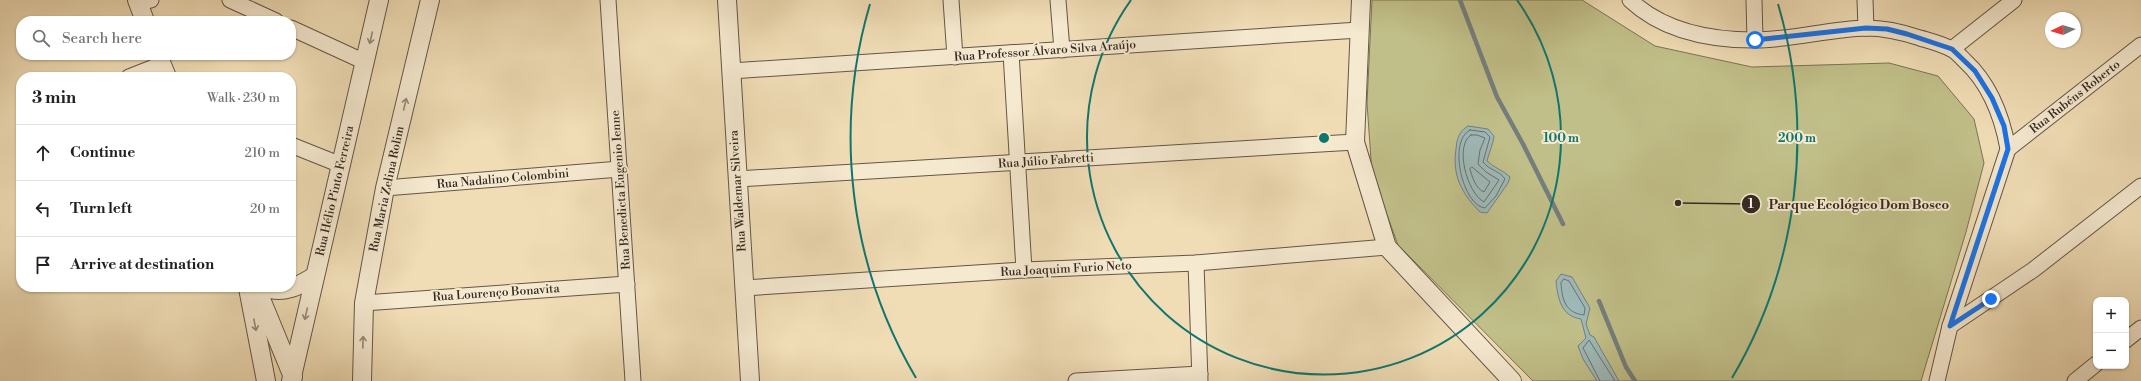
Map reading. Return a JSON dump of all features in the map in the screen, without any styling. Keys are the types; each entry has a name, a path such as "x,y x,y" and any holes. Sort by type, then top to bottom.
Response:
{"street":[{"path":"230,0 265,16"},
{"name":"Rua Hélio Pinto Ferreira","path":"293,378 379,0"},
{"name":"Rua Maria Zelina Rolim","path":"362,381 364,303 385,188 430,0"},
{"name":"Rua Benedicta Eugenio Ienne","path":"608,0 633,381"},
{"name":"Rua Waldemar Silveira","path":"726,0 750,381"},
{"path":"951,0 955,56"},
{"path":"1058,0 1062,50"},
{"path":"1361,0 1355,142 1387,247 1512,381"},
{"path":"1630,0 1641,5 1672,27 1706,37 1755,40 1866,28 1887,29 1952,49 1975,71 1992,98 2004,126 2008,149 1950,326 1936,381"},
{"path":"1754,0 1755,40"},
{"path":"1864,0 1866,28"},
{"path":"1952,49 2014,0"},
{"path":"142,1 144,16"},
{"path":"296,30 365,62"},
{"name":"Rua Professor Álvaro Silva Araújo","path":"731,71 1359,30"},
{"name":"Rua Rubéns Roberto","path":"2008,149 2141,45"},
{"path":"1011,53 1024,270"},
{"path":"143,72 162,65"},
{"name":"Rua Júlio Fabretti","path":"737,179 1355,142"},
{"path":"296,147 341,165"},
{"name":"Rua Nadalino Colombini","path":"385,188 620,169"},
{"path":"1950,326 2033,270 2141,186"},
{"name":"Rua Joaquim Furio Neto","path":"744,288 1024,270 1196,263 1387,247"},
{"path":"1076,381 1200,378 1196,263"},
{"path":"296,286 315,276"},
{"name":"Rua Lourenço Bonavita","path":"364,303 627,284"},
{"path":"248,292 266,381"},
{"path":"258,292 293,378"},
{"path":"2129,338 2141,328"},
{"path":"2075,381 2093,366"}],"shaded area":[{"path":"1372,0 1582,0 1655,46 1752,67 1889,63 1938,76 1974,119 1984,163 1966,232 1921,381 1533,381 1398,245 1372,174 1367,103"}],"water":[{"path":"1468,126 1488,129 1494,136 1487,161 1510,177 1508,183 1487,213 1480,212 1468,198 1463,191 1457,176 1455,159 1457,142 1461,133"},
{"path":"1561,274 1572,277 1590,308 1586,324 1590,335 1594,337 1619,381 1597,381 1583,359 1578,346 1586,338 1581,319 1569,314 1562,306 1556,281"}],"waterway":[{"path":"1460,0 1497,97 1523,144 1563,224"},
{"path":"1599,301 1626,367 1635,381"}],"place":[{"name":"Parque Ecológico Dom Bosco","path":"1678,203"}],"route":[{"path":"1755,40 1866,28 1887,29 1952,49 1975,71 1992,98 2004,126 2008,149 1950,326 1991,299"}]}
